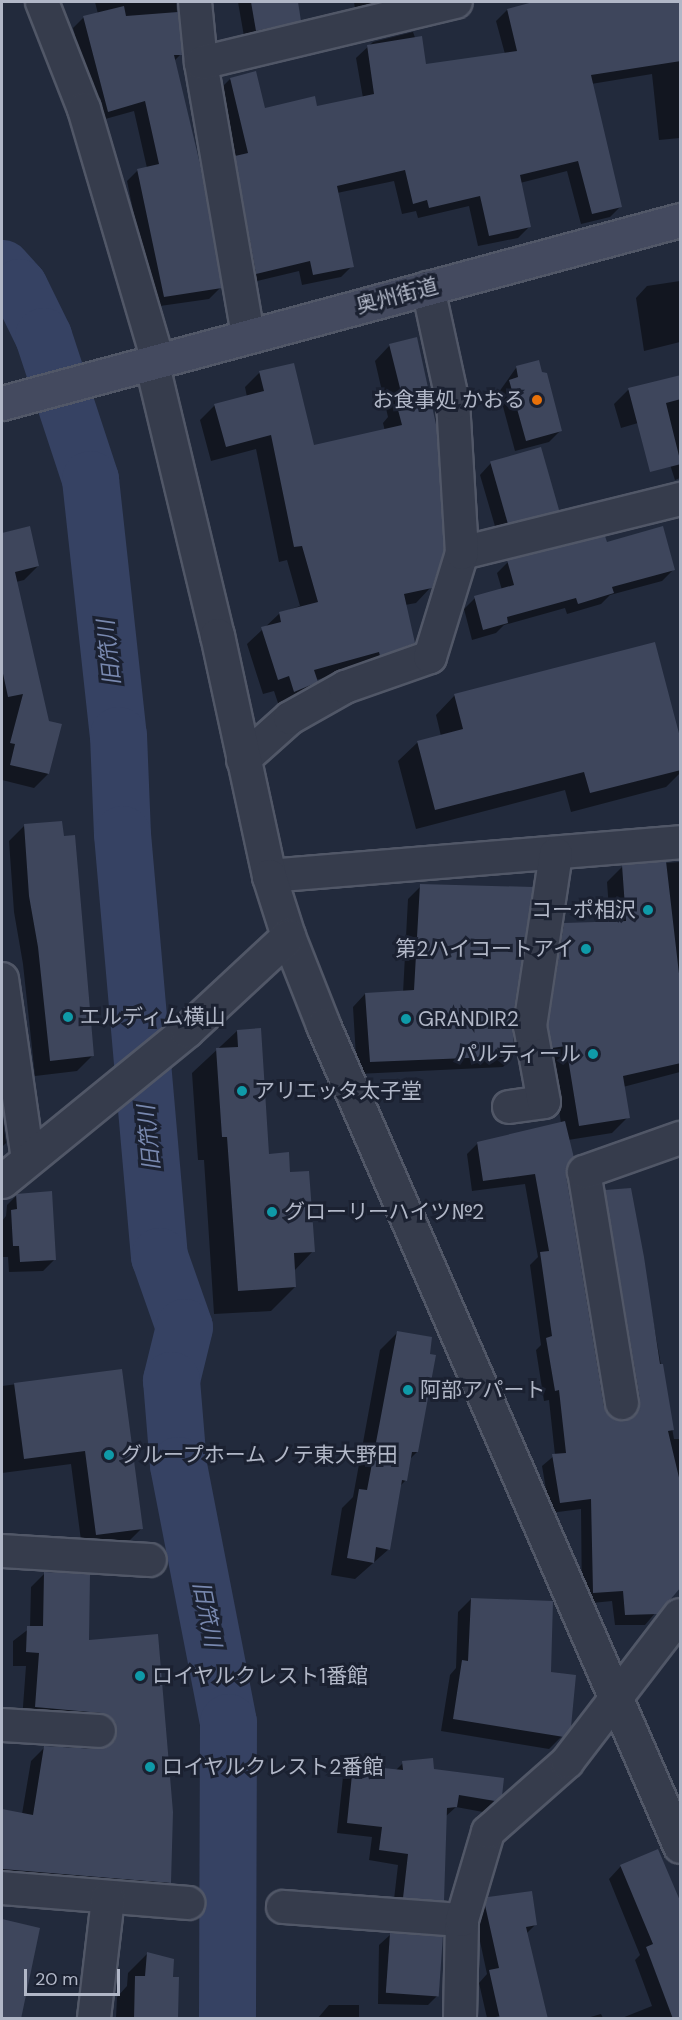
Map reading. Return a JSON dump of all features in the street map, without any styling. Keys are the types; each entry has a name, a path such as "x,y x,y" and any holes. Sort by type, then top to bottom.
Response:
{"main road":[{"name":"奥州街道","path":"2,403 681,219"}],"street":[{"path":"42,2 84,109 154,361 269,876 288,936 323,1025 681,1846"},
{"path":"195,2 201,63 248,335"},
{"path":"201,63 456,2"},
{"path":"243,760 290,718 345,687 430,657 462,553 453,403 428,288"},
{"path":"462,553 681,499"},
{"path":"269,876 681,842"},
{"path":"509,1107 544,1102 530,1026 556,854"},
{"path":"2,1181 187,1030 288,936"},
{"path":"2,979 27,1160"},
{"path":"622,1403 584,1172 681,1138"},
{"path":"2,1551 150,1560"},
{"path":"460,2019 462,1920 488,1832 567,1762 681,1614"},
{"path":"2,1725 99,1731"},
{"path":"2,1888 188,1903"},
{"path":"94,2019 108,1898"},
{"path":"283,1907 462,1920"}],"building":[{"path":"251,2 298,2 301,21 256,31"},
{"path":"533,2 681,2 681,61 591,75 622,207 592,214 578,161 520,175 531,227 489,236 480,196 429,208 427,200 413,204 405,170 337,186 354,267 313,275 310,261 256,274 235,156 248,153 230,78 256,71 265,108 315,96 317,106 374,94 367,45 422,36 426,64 517,51 507,9"},
{"path":"124,6 126,16 178,12 182,55 174,55 200,164 222,288 164,297 137,169 159,164 145,101 108,112 83,16"},
{"path":"417,337 437,429 444,551 432,588 404,594 415,643 380,656 379,652 314,670 318,682 294,692 289,676 278,680 261,627 281,622 279,612 318,602 302,546 294,547 271,435 226,447 214,404 264,391 259,371 294,363 314,445 402,425 397,406 404,404 389,344"},
{"path":"539,360 542,372 547,373 562,431 526,441 509,380 518,377 516,366"},
{"path":"681,375 681,399 666,403 681,464 650,472 628,388"},
{"path":"541,447 559,510 508,525 490,462"},
{"path":"30,526 39,566 15,572 49,721 62,724 49,774 10,765 15,744 10,743 23,694 8,697 2,669 2,533"},
{"path":"663,526 675,570 612,587 614,593 578,604 576,598 507,617 508,623 483,630 474,596 514,585 507,560 605,536 607,542"},
{"path":"655,642 681,741 681,770 590,793 584,772 435,810 417,741 463,729 454,694"},
{"path":"62,821 64,836 75,835 94,1056 50,1061 38,947 29,896 24,824"},
{"path":"666,861 681,991 681,1063 623,1076 630,1118 579,1126 566,1046 552,1048 548,1026 564,923 626,921 622,865"},
{"path":"420,884 533,887 512,1023 515,1056 370,1062 365,993 414,990"},
{"name":"グローリーハイツ№2","path":"261,1028 269,1154 289,1152 290,1172 309,1171 315,1252 294,1253 296,1287 238,1291 227,1137 222,1137 216,1048 238,1047 237,1030"},
{"path":"565,1121 574,1158 566,1175 604,1406 616,1420 634,1416 640,1400 605,1190 631,1188 660,1364 663,1364 674,1430 668,1431 681,1486 681,1587 658,1614 625,1615 623,1591 593,1593 591,1499 560,1503 552,1454 566,1453 559,1390 555,1391 546,1338 552,1336 540,1252 549,1251 535,1174 483,1181 477,1142"},
{"path":"52,1191 56,1260 20,1262 19,1246 13,1246 11,1210 17,1209 16,1194"},
{"path":"397,1331 432,1337 430,1354 436,1355 418,1452 412,1452 407,1481 402,1480 390,1550 376,1547 374,1563 347,1558 359,1489 367,1490"},
{"name":"グループホーム ノテ東大野田","path":"122,1369 143,1529 96,1535 85,1451 24,1459 14,1383"},
{"path":"44,1572 90,1574 89,1640 158,1634 173,1812 171,1883 2,1869 2,1809 33,1815 44,1746 98,1749 114,1741 117,1733 115,1722 101,1713 35,1707 39,1653 26,1652 27,1626 43,1626"},
{"path":"471,1598 553,1601 551,1672 576,1675 571,1727 564,1737 453,1719 462,1660 468,1661"},
{"path":"433,1758 434,1769 504,1778 502,1796 495,1801 459,1795 457,1807 447,1808 444,1901 403,1898 408,1854 379,1850 382,1827 347,1823 353,1765 403,1770 402,1761"},
{"path":"658,1849 681,1903 681,2019 673,2019 646,1947 653,1944 620,1865"},
{"path":"532,1891 537,1925 526,1927 548,2019 500,2019 489,1970 499,1968 485,1905 488,1897"},
{"path":"2,1919 40,1928 21,2019 2,2019"},
{"path":"390,1933 443,1937 439,1997 386,1993"},
{"path":"147,1952 174,1959 173,1977 179,1977 178,2019 134,2019 135,1976 145,1976"}],"waterway":[{"name":"旧笊川","path":"2,268 19,287 43,336 90,479 118,735 122,834 159,1256 184,1327 171,1380 178,1465 228,1722 227,2018"}],"place":[{"name":"お食事処 かおる","path":"537,400"},
{"name":"コーポ相沢","path":"648,910"},
{"name":"第2ハイコートアイ","path":"586,949"},
{"name":"エルディム横山","path":"68,1017"},
{"name":"GRANDIR2","path":"406,1019"},
{"name":"パルティール","path":"593,1054"},
{"name":"アリエッタ太子堂","path":"242,1091"},
{"name":"グローリーハイツ№2","path":"272,1212"},
{"name":"阿部アパート","path":"408,1390"},
{"name":"グループホーム ノテ東大野田","path":"109,1455"},
{"name":"ロイヤルクレスト1番館","path":"140,1676"},
{"name":"ロイヤルクレスト2番館","path":"150,1767"}]}
